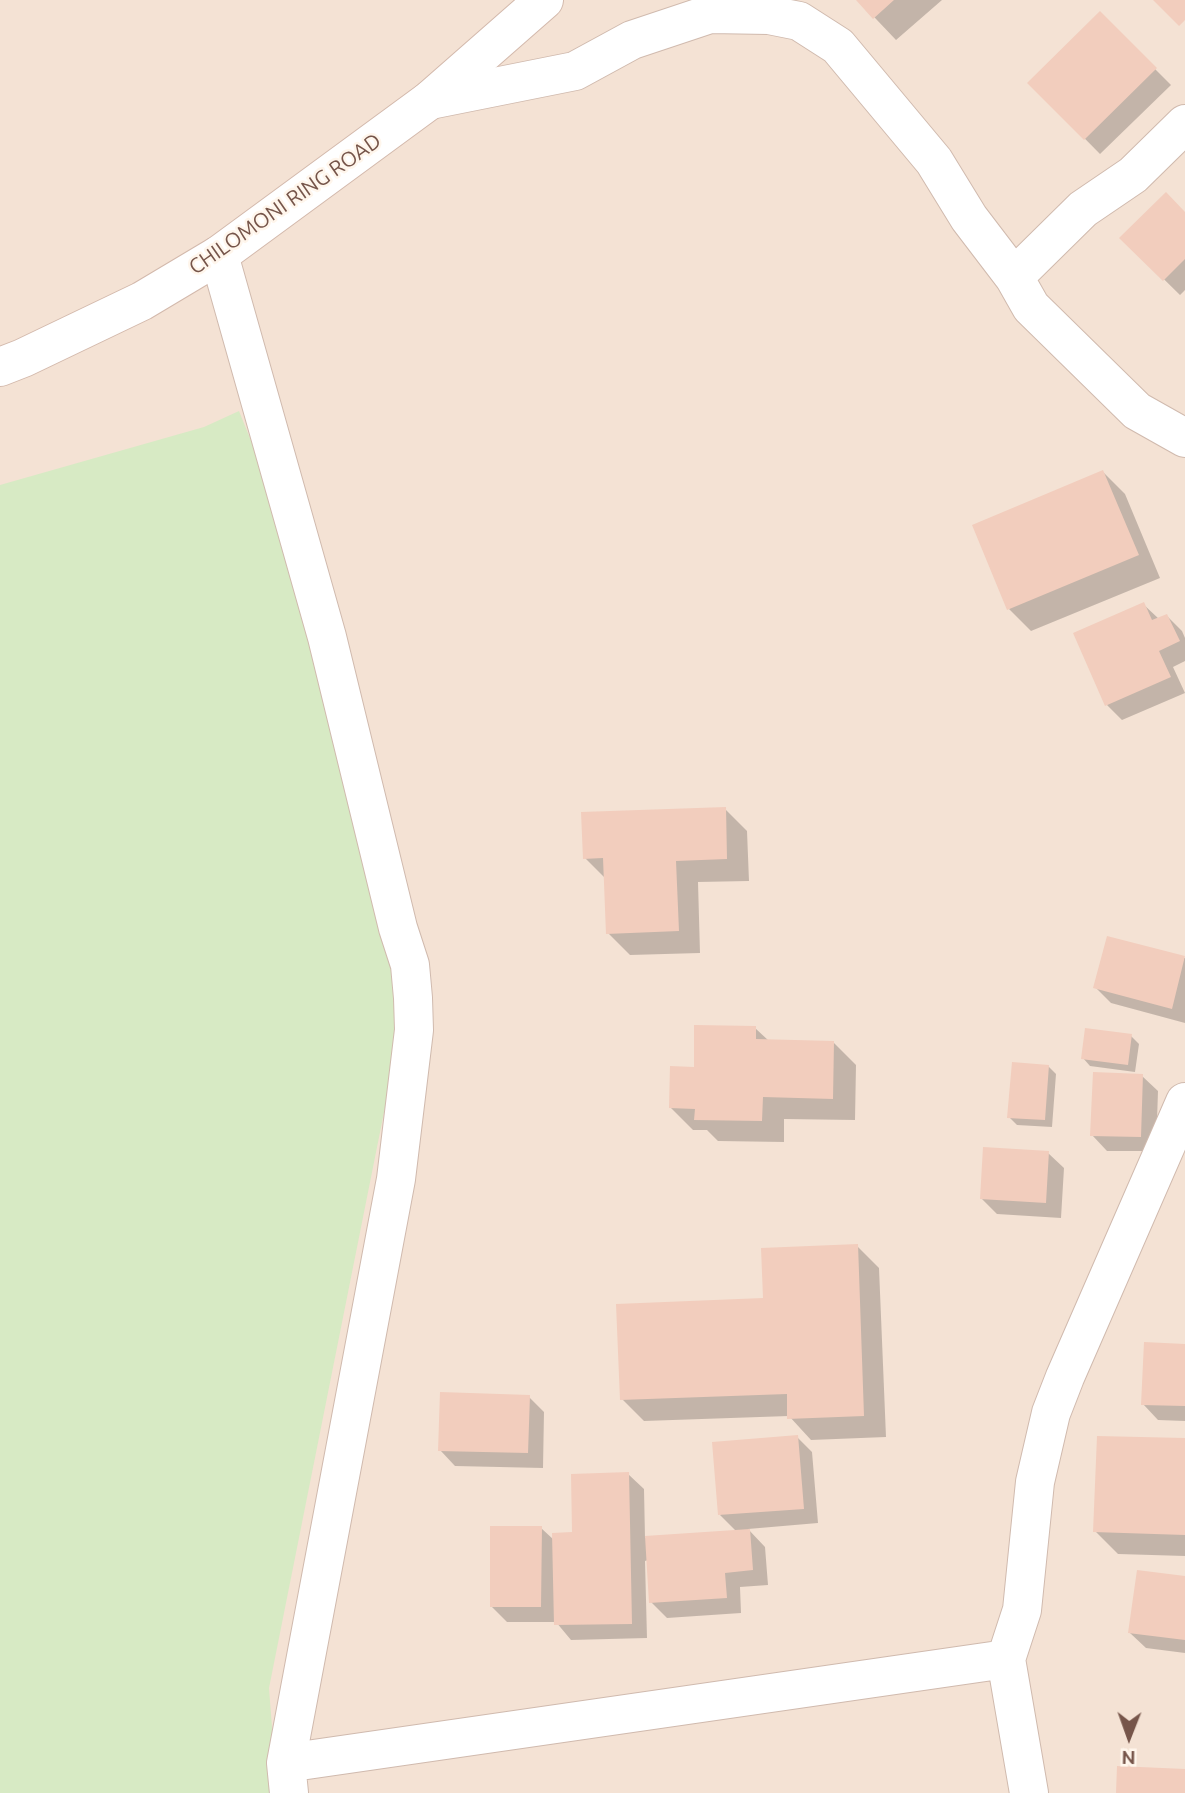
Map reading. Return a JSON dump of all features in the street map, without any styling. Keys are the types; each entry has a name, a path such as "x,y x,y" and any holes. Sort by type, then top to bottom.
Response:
{"street":[{"name":"CHILOMONI RING ROAD","path":"0,367 142,301 219,255 430,100 544,0"},
{"path":"430,100 575,71 632,40 710,14 769,15 799,21 838,46 884,99 934,161 969,218 1014,277 1031,307 1137,411 1185,438"},
{"path":"1014,277 1083,209 1133,175 1185,124"},
{"path":"219,255 327,637 398,928 410,965 413,998 414,1030 396,1179 288,1778 1006,1659"},
{"path":"1029,1793 1006,1659 1021,1610 1035,1482 1051,1413 1065,1377 1185,1102"}],"shaded area":[{"path":"0,0 1185,0 1185,1793 0,1793"}],"green space":[{"path":"239,411 344,671 401,1027 269,1688 277,1793 0,1793 0,485 204,427"}],"building":[{"path":"856,0 894,0 873,19"},
{"path":"1153,0 1185,0 1185,20 1179,26"},
{"path":"1100,11 1157,68 1084,140 1027,83"},
{"path":"1166,192 1185,212 1185,259 1163,281 1119,238"},
{"path":"1103,470 1139,555 1007,610 972,525"},
{"path":"1144,602 1152,620 1167,614 1180,641 1159,651 1171,677 1105,706 1073,633"},
{"path":"726,807 727,859 676,861 679,931 606,934 603,858 583,859 581,812"},
{"path":"1107,936 1185,956 1172,1009 1093,988"},
{"path":"694,1025 756,1026 756,1039 834,1041 833,1099 763,1097 762,1121 694,1120 695,1109 669,1108 670,1066 694,1067"},
{"path":"1085,1028 1132,1034 1128,1065 1081,1059"},
{"path":"1012,1062 1049,1065 1045,1120 1007,1118"},
{"path":"1093,1072 1143,1074 1141,1137 1090,1136"},
{"path":"983,1147 1049,1151 1046,1203 980,1199"},
{"path":"858,1244 864,1416 787,1419 787,1394 620,1400 616,1304 763,1298 761,1248"},
{"path":"1144,1342 1185,1344 1185,1406 1141,1405"},
{"path":"440,1392 530,1395 528,1453 438,1451"},
{"path":"798,1435 804,1509 718,1515 712,1442"},
{"path":"1097,1436 1185,1438 1185,1535 1093,1532"},
{"path":"629,1472 632,1624 554,1625 552,1533 572,1532 571,1474"},
{"path":"490,1526 542,1526 541,1607 490,1607"},
{"path":"750,1529 753,1570 725,1573 727,1598 649,1603 645,1536"},
{"path":"1137,1570 1185,1576 1185,1640 1128,1633"},
{"path":"1117,1766 1185,1769 1185,1793 1116,1793"}]}
